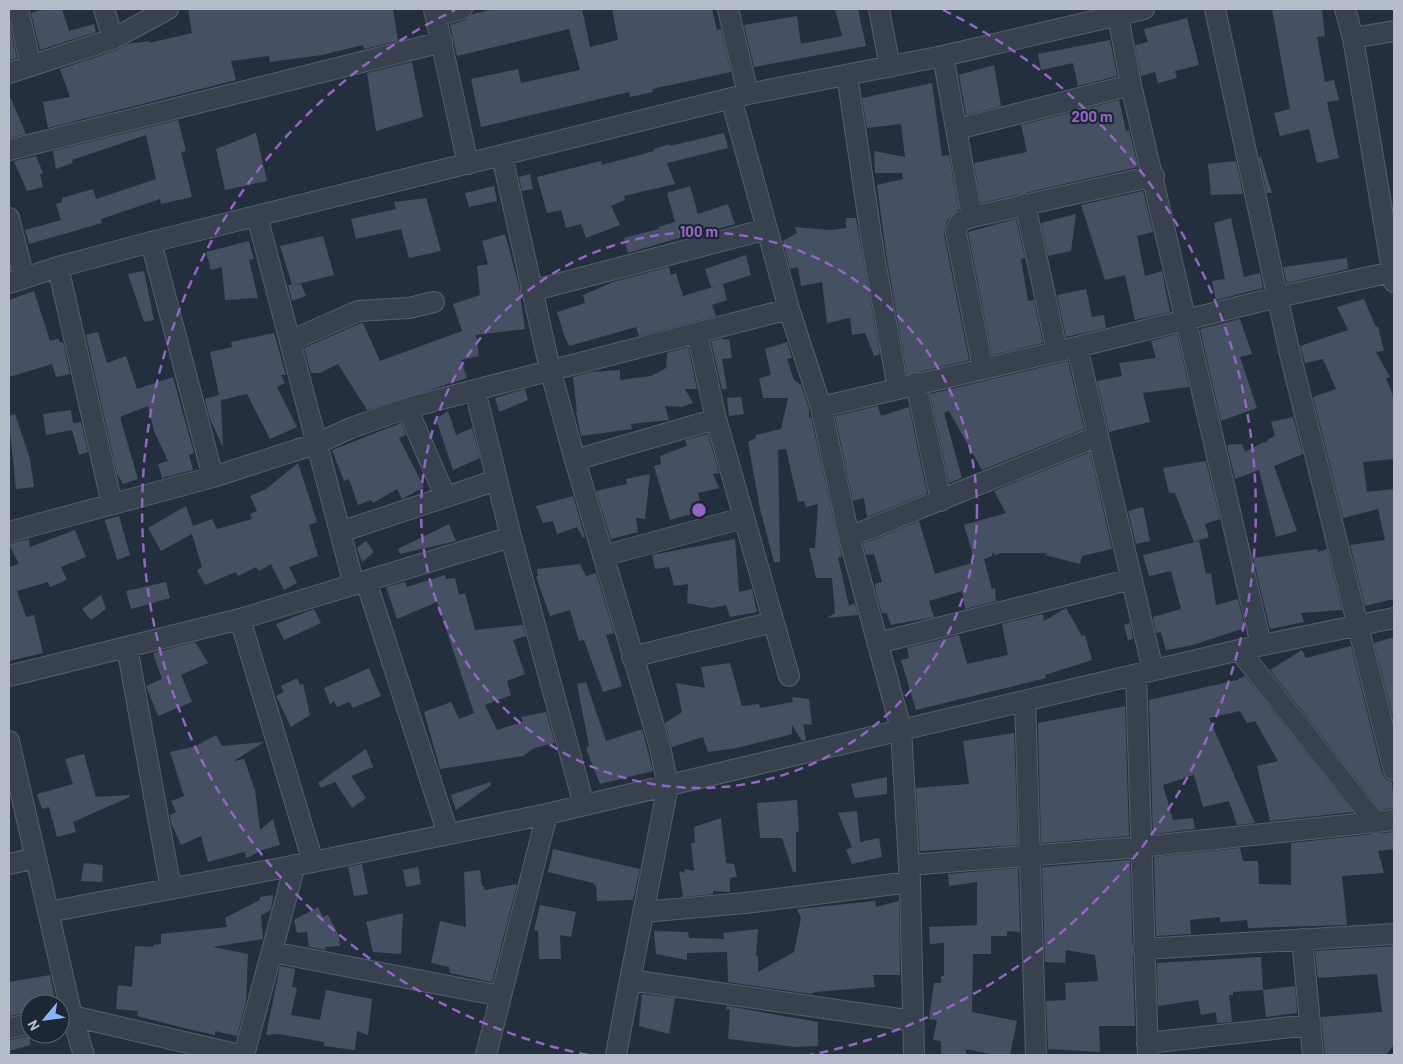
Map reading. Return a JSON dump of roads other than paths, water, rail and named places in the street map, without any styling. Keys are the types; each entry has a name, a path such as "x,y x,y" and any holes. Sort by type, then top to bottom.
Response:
{"street":[{"path":"18,9 31,66"},
{"path":"104,9 113,39"},
{"path":"9,73 113,39 168,9"},
{"path":"462,9 435,12 468,164"},
{"path":"728,9 740,96 767,229 789,309 821,407 849,537 901,730 910,873 914,1055"},
{"path":"879,9 890,67"},
{"path":"9,218 14,278 151,242 740,96 943,56 1144,9"},
{"path":"1215,9 1289,350 1394,770"},
{"path":"821,407 1187,320 1278,296 1393,277 1353,38 1345,9"},
{"path":"1118,16 1131,85 1154,176 1261,645"},
{"path":"1353,38 1394,30"},
{"path":"9,150 442,42"},
{"path":"943,56 972,217"},
{"path":"846,75 874,255 907,386 941,501"},
{"path":"957,129 1131,85"},
{"path":"502,156 550,369 574,460 660,747 668,786 616,1055"},
{"path":"983,368 956,233 957,225 962,220 972,217 1154,176"},
{"path":"1025,204 1067,349 1098,436 1132,579 1145,673 1140,847 1147,1049 1310,1024"},
{"path":"257,216 340,532 360,583 448,834"},
{"path":"532,291 767,229"},
{"path":"151,242 213,477"},
{"path":"58,267 112,504"},
{"path":"290,341 358,311 408,308 434,302"},
{"path":"9,532 213,477 318,443 351,428 407,408 550,369 789,309"},
{"path":"697,333 716,419 772,622 790,676"},
{"path":"475,390 511,537 584,805"},
{"path":"407,408 445,496"},
{"path":"574,460 716,419"},
{"path":"849,537 1098,436"},
{"path":"340,532 497,480"},
{"path":"602,556 743,518"},
{"path":"9,676 240,619 511,537"},
{"path":"878,643 1132,579"},
{"path":"48,912 304,864 547,814 1239,650 1394,618"},
{"path":"240,619 304,864 272,952 244,1055"},
{"path":"632,657 772,622"},
{"path":"127,648 171,889"},
{"path":"1239,650 1385,822"},
{"path":"1025,701 1036,1055"},
{"path":"10,753 48,912 62,994"},
{"path":"486,1055 547,814"},
{"path":"643,912 745,903 910,873 1030,856 1140,847 1385,822"},
{"path":"9,864 36,858"},
{"path":"1143,949 1394,934"},
{"path":"1302,940 1313,1055"},
{"path":"272,952 501,996"},
{"path":"630,980 913,1021"},
{"path":"70,1018 240,1055"},
{"path":"70,1025 84,1055"}]}
